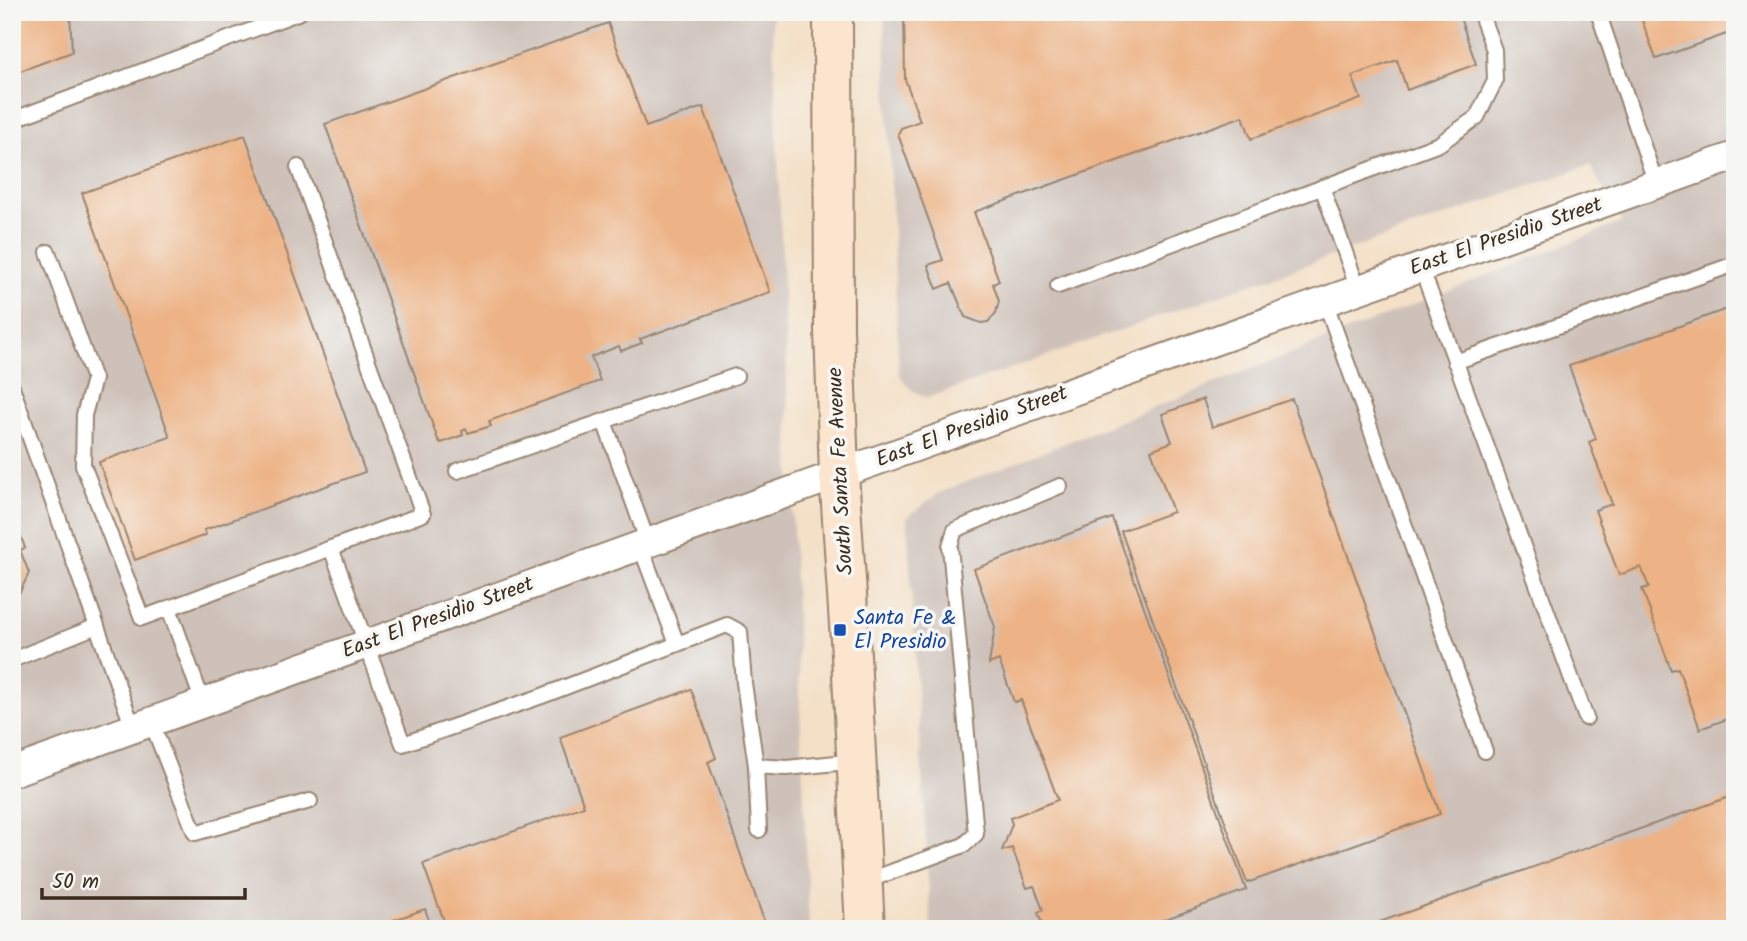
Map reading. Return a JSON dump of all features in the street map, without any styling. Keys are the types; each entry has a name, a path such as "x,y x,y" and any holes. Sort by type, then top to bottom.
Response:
{"main road":[{"name":"South Santa Fe Avenue","path":"833,12 834,330 839,474 865,929"}],"street":[{"name":"East El Presidio Street","path":"12,772 839,474 1735,156"}],"lane":[{"path":"12,120 300,12"},
{"path":"1058,286 1439,144 1477,117 1495,81 1494,50 1480,12"},
{"path":"1598,12 1656,184"},
{"path":"48,252 94,379 84,415 83,465 142,618 423,514 298,167"},
{"path":"1322,187 1358,289"},
{"path":"1455,362 1735,264"},
{"path":"1421,267 1586,718"},
{"path":"1325,301 1485,751"},
{"path":"457,471 736,376"},
{"path":"12,387 97,626 195,833 310,801"},
{"path":"604,421 677,644"},
{"path":"863,882 964,845 976,834 950,546 955,530 1060,486"},
{"path":"331,548 403,744 542,696 727,625 740,632 756,766 759,830"},
{"path":"169,608 203,703"},
{"path":"12,660 97,626"},
{"path":"756,766 787,768 857,760"}],"shaded area":[{"path":"12,12 772,12 809,929 12,929"},
{"path":"884,12 1735,12 1735,929 931,929 907,517 939,493 1622,222 1590,165 927,398 910,389 899,374"}],"building":[{"path":"12,12 70,12 72,52 12,74"},
{"path":"904,12 1458,12 1476,64 1407,90 1397,60 1352,76 1361,99 1251,139 1243,116 974,212 999,281 993,284 999,301 996,313 988,322 981,323 965,317 951,283 937,289 928,265 943,260 898,134 901,128 920,121 905,79"},
{"path":"1639,12 1735,12 1735,31 1656,59"},
{"path":"608,23 646,127 703,107 770,292 640,339 642,343 621,351 619,346 591,357 600,381 489,421 491,426 468,433 466,429 462,431 463,435 441,443 325,124"},
{"path":"245,135 365,472 204,530 206,535 135,560 99,462 170,437 82,193"},
{"path":"1735,306 1735,716 1700,729 1678,668 1671,670 1642,589 1649,587 1641,567 1619,575 1595,510 1612,504 1589,442 1596,439 1569,366"},
{"path":"1203,399 1212,427 1292,399 1440,814 1247,883 1121,531 1173,512 1151,450 1172,442 1162,414"},
{"path":"12,512 25,548 20,550 29,573 20,592 12,594"},
{"path":"1112,518 1246,890 1138,929 1044,929 1038,913 1043,910 1034,886 1027,888 1012,848 1002,851 1012,824 1010,818 1058,800 1021,700 1014,702 999,660 989,664 995,627 974,569"},
{"path":"691,689 716,758 708,762 767,929 447,929 423,864 584,806 560,737"},
{"path":"1735,795 1735,929 1363,929 1363,928"},
{"path":"425,909 432,929 371,929 371,928"}],"place":[{"name":"Santa Fe & El Presidio","path":"840,630"}]}
